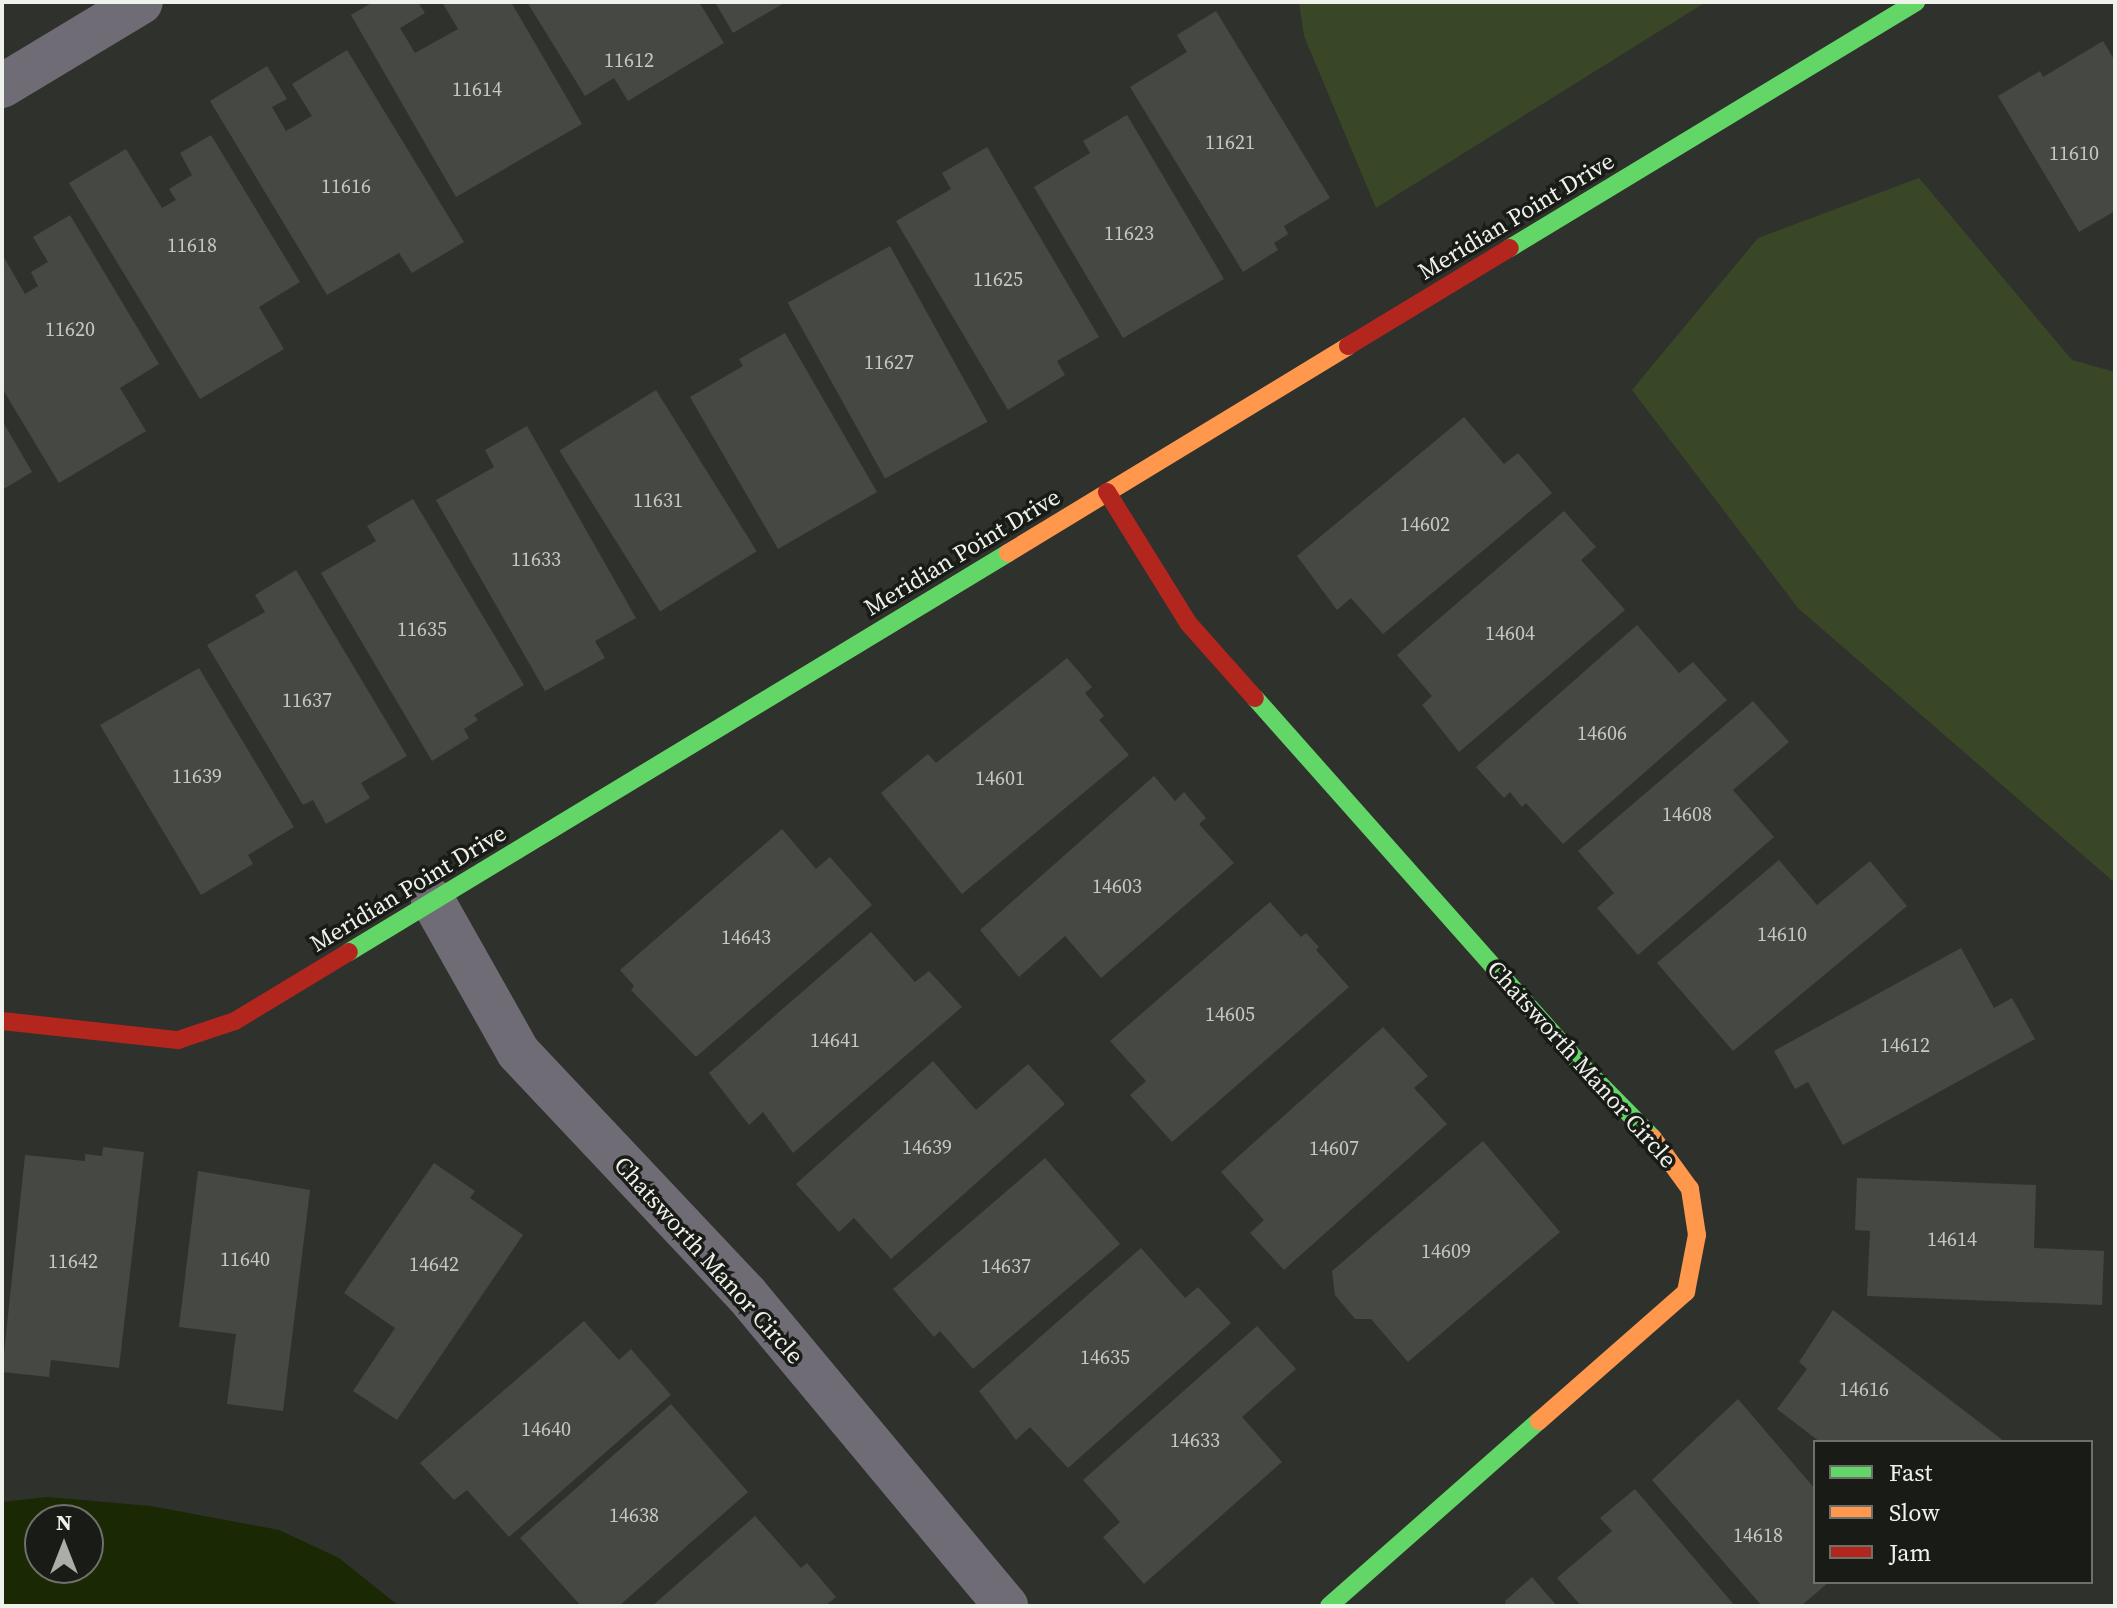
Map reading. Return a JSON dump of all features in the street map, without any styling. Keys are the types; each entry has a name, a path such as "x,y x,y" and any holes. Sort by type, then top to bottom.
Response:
{"street":[{"path":"2,86 141,2"},
{"name":"Meridian Point Drive","path":"2,1021 178,1040 235,1021 1916,2"},
{"name":"Chatsworth Manor Circle","path":"1107,492 1189,624 1582,1066 1669,1154 1690,1189 1697,1235 1686,1292 1329,1606"},
{"name":"Chatsworth Manor Circle","path":"433,901 518,1052 747,1295 1006,1606"}],"shaded area":[{"path":"1299,2 1706,2 1376,208 1304,36"},
{"path":"1919,178 2072,360 2115,372 2115,883 1798,608 1632,390 1758,238"},
{"path":"47,1497 151,1506 279,1530 339,1558 399,1606 4,1606 2,1502"}],"building":[{"path":"373,2 418,2 425,13 400,28 415,53 458,29 442,2 511,2 582,124 456,197 351,15"},
{"path":"527,2 699,2 724,43 628,101 614,78 585,96"},
{"path":"715,2 786,2 733,33"},
{"path":"1216,11 1330,198 1284,226 1288,234 1274,243 1278,250 1243,272 1130,87 1187,52 1177,35"},
{"path":"2103,41 2115,61 2115,211 2079,232 1998,96 2040,71 2043,77"},
{"path":"347,50 464,242 412,273 399,253 327,295 210,101 267,66 287,99 272,107 286,131 312,116 292,84"},
{"path":"1127,115 1224,279 1123,338 1034,187 1090,153 1083,141"},
{"path":"211,135 300,282 259,307 284,349 200,399 69,183 126,149 162,208 176,200 169,189 192,175 180,153"},
{"path":"987,147 1099,337 1057,361 1065,375 1008,410 896,221 951,189 942,173"},
{"path":"70,215 159,364 120,388 146,431 59,483 2,388 2,254 25,294 38,286 31,272 48,262 33,237"},
{"path":"890,246 987,422 885,479 788,303"},
{"path":"785,333 877,492 778,549 690,397 743,366 739,359"},
{"path":"656,390 757,551 660,612 559,450"},
{"path":"1464,417 1504,464 1518,453 1552,493 1383,634 1351,598 1337,610 1297,556"},
{"path":"2,420 32,472 2,490"},
{"path":"527,426 636,618 595,641 605,658 545,691 436,500 494,467 485,450"},
{"path":"413,499 524,685 474,715 478,720 464,729 469,738 432,761 321,573 376,541 367,526"},
{"path":"1564,511 1596,547 1581,560 1625,610 1459,752 1422,705 1432,696 1397,655"},
{"path":"296,570 407,756 361,783 370,798 326,824 313,800 303,805 207,645 265,612 255,595"},
{"path":"1637,625 1679,673 1693,662 1727,700 1563,844 1526,803 1522,807 1510,792 1504,798 1476,767"},
{"path":"1067,658 1092,687 1085,693 1104,716 1099,720 1129,755 962,894 881,793 928,754 936,763"},
{"path":"199,668 294,827 248,855 253,864 201,895 100,725"},
{"path":"1753,701 1789,742 1733,790 1774,837 1638,955 1597,908 1614,893 1578,851"},
{"path":"1154,776 1175,801 1184,792 1206,818 1199,824 1234,863 1101,978 1065,936 1019,977 980,930"},
{"path":"782,829 816,869 830,857 872,905 696,1057 631,990 634,986 620,970"},
{"path":"1779,860 1817,905 1870,861 1907,906 1733,1051 1657,963"},
{"path":"1270,902 1301,937 1306,933 1319,947 1316,950 1349,987 1172,1142 1130,1095 1146,1081 1110,1041"},
{"path":"871,932 915,982 929,971 962,1007 793,1153 763,1112 749,1125 709,1073"},
{"path":"1961,948 1994,1008 2012,998 2035,1039 1843,1145 1808,1082 1795,1089 1774,1051"},
{"path":"1383,1027 1428,1076 1414,1088 1447,1124 1284,1270 1250,1233 1264,1220 1221,1172"},
{"path":"933,1061 976,1110 1028,1064 1065,1104 891,1259 854,1218 839,1232 796,1184"},
{"path":"1483,1141 1560,1232 1408,1362 1371,1319 1355,1319 1335,1295 1332,1271"},
{"path":"103,1147 144,1152 119,1368 51,1360 49,1377 2,1372 25,1155 85,1161 85,1154 102,1156"},
{"path":"1045,1158 1120,1244 973,1369 940,1331 934,1337 893,1289"},
{"path":"434,1163 475,1191 470,1198 523,1235 397,1420 353,1391 395,1328 344,1293"},
{"path":"198,1171 310,1190 283,1411 227,1404 236,1334 179,1327"},
{"path":"1857,1178 2036,1185 2034,1248 2104,1251 2102,1305 1867,1296 1870,1231 1855,1230"},
{"path":"1141,1248 1185,1298 1198,1287 1231,1323 1068,1468 1030,1427 1016,1440 979,1391"},
{"path":"1833,1310 2002,1440 1817,1440 1777,1409 1807,1369 1799,1362"},
{"path":"584,1321 619,1360 631,1349 671,1395 509,1537 467,1490 454,1500 420,1463"},
{"path":"1257,1326 1296,1369 1242,1417 1282,1462 1144,1584 1103,1537 1120,1522 1083,1480"},
{"path":"1738,1399 1813,1487 1813,1584 1827,1584 1801,1606 1762,1606 1652,1480"},
{"path":"671,1404 748,1492 619,1606 581,1606 520,1538"},
{"path":"1635,1489 1735,1606 1581,1606 1557,1578 1612,1531 1600,1518"},
{"path":"755,1516 801,1568 807,1563 836,1597 825,1606 652,1606"},
{"path":"1532,1577 1557,1606 1506,1606 1505,1601"}],"traffic: fast":[{"path":"1510,248 1916,2"},
{"path":"349,952 1008,553"},
{"path":"1255,698 1582,1066 1653,1138"},
{"path":"1329,1606 1539,1421"}],"traffic: slow":[{"path":"1008,553 1348,346"},
{"path":"1539,1421 1686,1292 1697,1235 1690,1189 1653,1138"}],"traffic: jam":[{"path":"1348,346 1510,248"},
{"path":"1107,492 1189,624 1255,698"},
{"path":"2,1021 178,1040 235,1021 349,952"}]}
